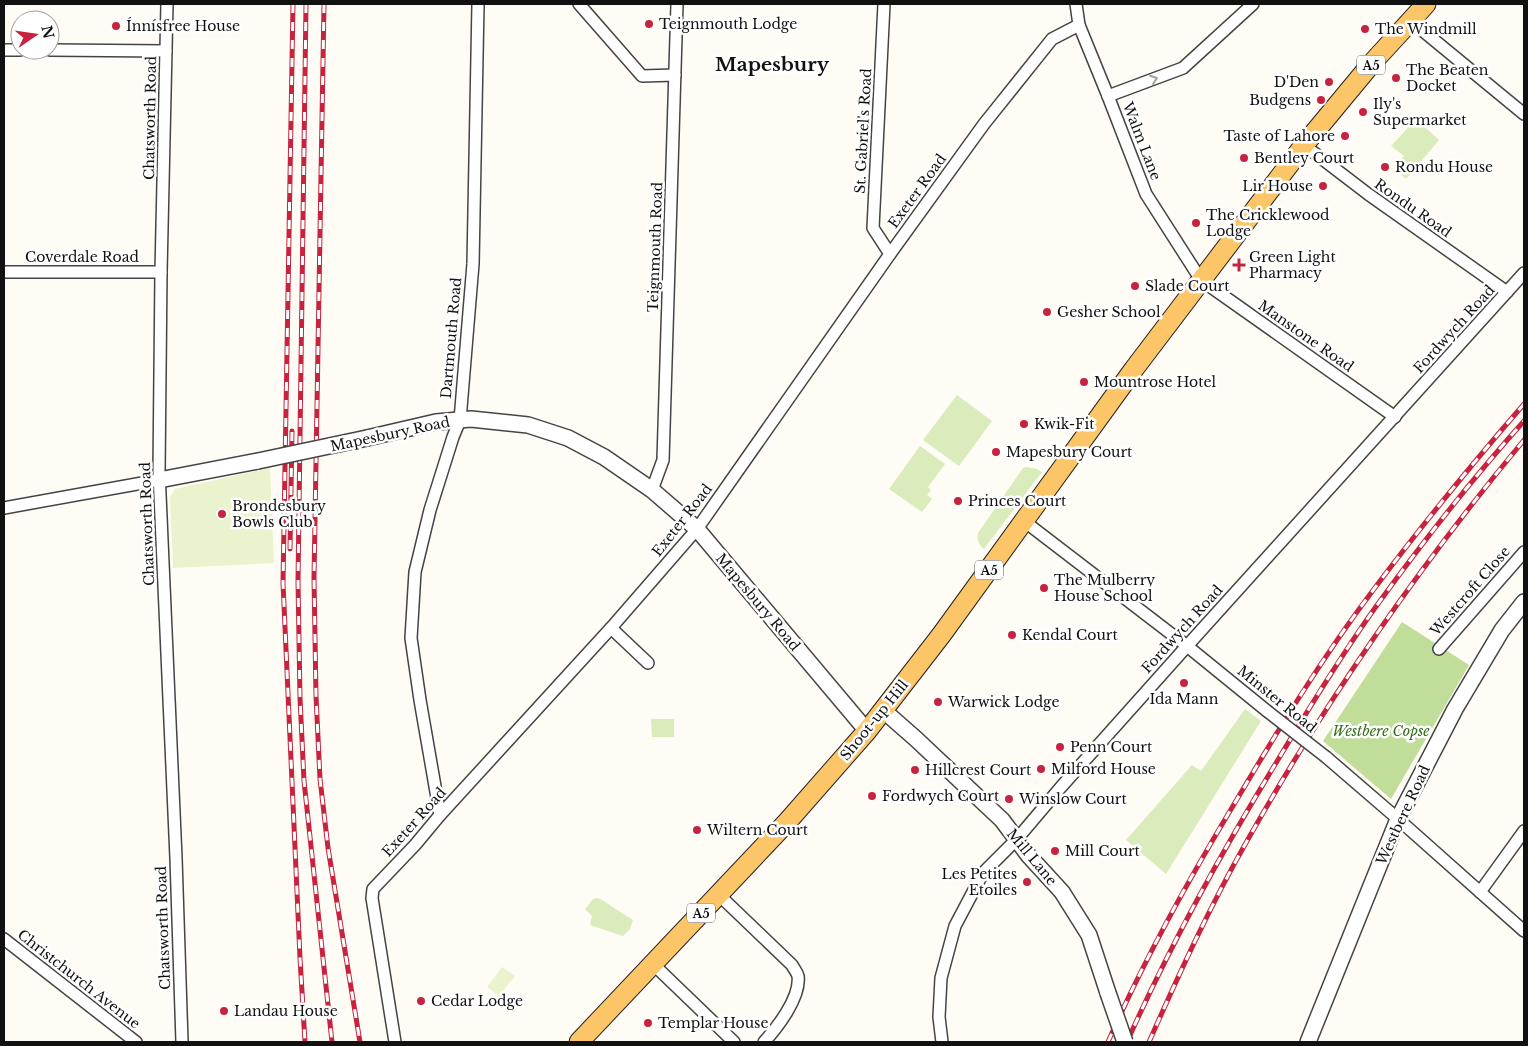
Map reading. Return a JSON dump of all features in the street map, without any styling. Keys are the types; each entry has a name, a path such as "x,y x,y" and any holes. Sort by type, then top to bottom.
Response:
{"main road":[{"name":"A5","path":"1201,280 1304,145 1372,63 1426,4"},
{"name":"Shoot-up Hill","path":"579,1042 794,815 866,731 942,634 1134,369 1201,280"}],"street":[{"name":"Chatsworth Road","path":"167,4 159,480 176,858 182,1042"},
{"name":"Dartmouth Road","path":"440,815 411,638 415,572 430,510 460,420 472,264 478,4"},
{"path":"579,4 642,76 675,75"},
{"name":"Teignmouth Road","path":"652,490 663,460 677,4"},
{"name":"St. Gabriel's Road","path":"884,4 873,228 890,254"},
{"name":"Walm Lane","path":"1076,4 1078,25 1146,194 1201,280"},
{"path":"1108,96 1183,68 1253,4"},
{"path":"1410,21 1524,114"},
{"name":"Exeter Road","path":"395,1042 372,898 373,889 611,628 697,529 890,254 984,124 1052,39 1078,25"},
{"path":"60,50 166,51"},
{"name":"Rondu Road","path":"1304,145 1368,194 1507,292"},
{"name":"Coverdale Road","path":"4,272 161,272"},
{"name":"Fordwych Road","path":"942,1042 938,1017 941,978 955,926 983,873 1017,840 1061,786 1524,273"},
{"name":"Manstone Road","path":"1201,280 1395,417"},
{"name":"Mapesbury Road","path":"4,508 258,461 419,426 471,419 528,425 568,438 604,457 652,490 697,529 866,731"},
{"name":"Minster Road","path":"1024,521 1187,646 1326,758 1398,818 1524,931"},
{"name":"Westcroft Close","path":"1439,649 1524,552"},
{"name":"Westbere Road","path":"1308,1042 1398,818 1455,709 1502,630 1524,602"},
{"path":"611,628 648,663"},
{"name":"Mill Lane","path":"883,710 1002,820 1029,856 1062,892 1089,935 1125,1042"},
{"path":"1480,892 1524,831"},
{"path":"719,895 792,965 798,977 796,991 791,1004 776,1029 764,1042"},
{"name":"Christchurch Avenue","path":"4,939 136,1042"},
{"path":"653,964 734,1042"}],"green space":[{"path":"1416,119 1439,140 1406,179 1394,169 1404,156 1391,146"},
{"path":"957,395 992,421 959,466 923,440"},
{"path":"920,446 945,464 928,487 931,490 927,495 932,499 922,512 889,489"},
{"path":"1026,467 1042,472 984,549 978,542 978,533 1023,468"},
{"name":"Brondesbury Bowls Club","path":"270,468 274,563 173,568 170,497 175,489"},
{"name":"Westbere Copse","path":"1402,622 1469,665 1391,799 1323,741"},
{"path":"1245,709 1261,721 1166,874 1126,840 1192,765 1201,771"},
{"path":"651,719 674,719 674,737 652,737"},
{"path":"598,898 633,920 630,929 623,936 590,925 592,916 585,909 593,899"},
{"path":"502,967 515,976 499,996 487,987"}],"railway":[{"path":"293,4 283,583 305,1042"},
{"path":"306,4 298,581 300,698 304,781 332,1042"},
{"path":"324,4 314,578 316,696 320,779 328,848 360,1042"},
{"path":"1108,1042 1150,954 1213,839 1317,670 1354,616 1410,542 1524,404"},
{"path":"1127,1042 1161,970 1216,865 1326,680 1366,620 1414,555 1524,421"},
{"path":"290,549 292,431"},
{"path":"1149,1042 1220,890 1309,736 1376,634 1412,584 1448,535 1524,440"}],"place":[{"name":"Teignmouth Lodge","path":"649,24"},
{"name":"Ínnísfree House","path":"116,26"},
{"name":"The Windmill","path":"1365,29"},
{"name":"The Beaten Docket","path":"1396,78"},
{"name":"D'Den","path":"1329,82"},
{"name":"Budgens","path":"1321,100"},
{"name":"Ily's Supermarket","path":"1363,112"},
{"name":"Taste of Lahore","path":"1345,136"},
{"name":"Bentley Court","path":"1244,158"},
{"name":"Rondu House","path":"1385,167"},
{"name":"Lir House","path":"1323,186"},
{"name":"The Cricklewood Lodge","path":"1196,223"},
{"name":"Green Light Pharmacy","path":"1239,265"},
{"name":"Slade Court","path":"1135,286"},
{"name":"Gesher School","path":"1047,312"},
{"name":"Mountrose Hotel","path":"1084,382"},
{"name":"Kwik-Fit","path":"1024,424"},
{"name":"Mapesbury Court","path":"996,452"},
{"name":"Princes Court","path":"958,501"},
{"name":"Brondesbury Bowls Club","path":"222,514"},
{"name":"The Mulberry House School","path":"1044,588"},
{"name":"Kendal Court","path":"1012,635"},
{"name":"Ida Mann","path":"1184,683"},
{"name":"Warwick Lodge","path":"938,702"},
{"name":"Penn Court","path":"1060,747"},
{"name":"Milford House","path":"1041,769"},
{"name":"Hillcrest Court","path":"915,770"},
{"name":"Fordwych Court","path":"872,796"},
{"name":"Winslow Court","path":"1009,799"},
{"name":"Wiltern Court","path":"697,830"},
{"name":"Mill Court","path":"1055,851"},
{"name":"Les Petites Etoiles","path":"1027,882"},
{"name":"Cedar Lodge","path":"421,1001"},
{"name":"Landau House","path":"224,1011"},
{"name":"Templar House","path":"648,1023"}],"district":[{"name":"Mapesbury","path":"772,64"}]}
